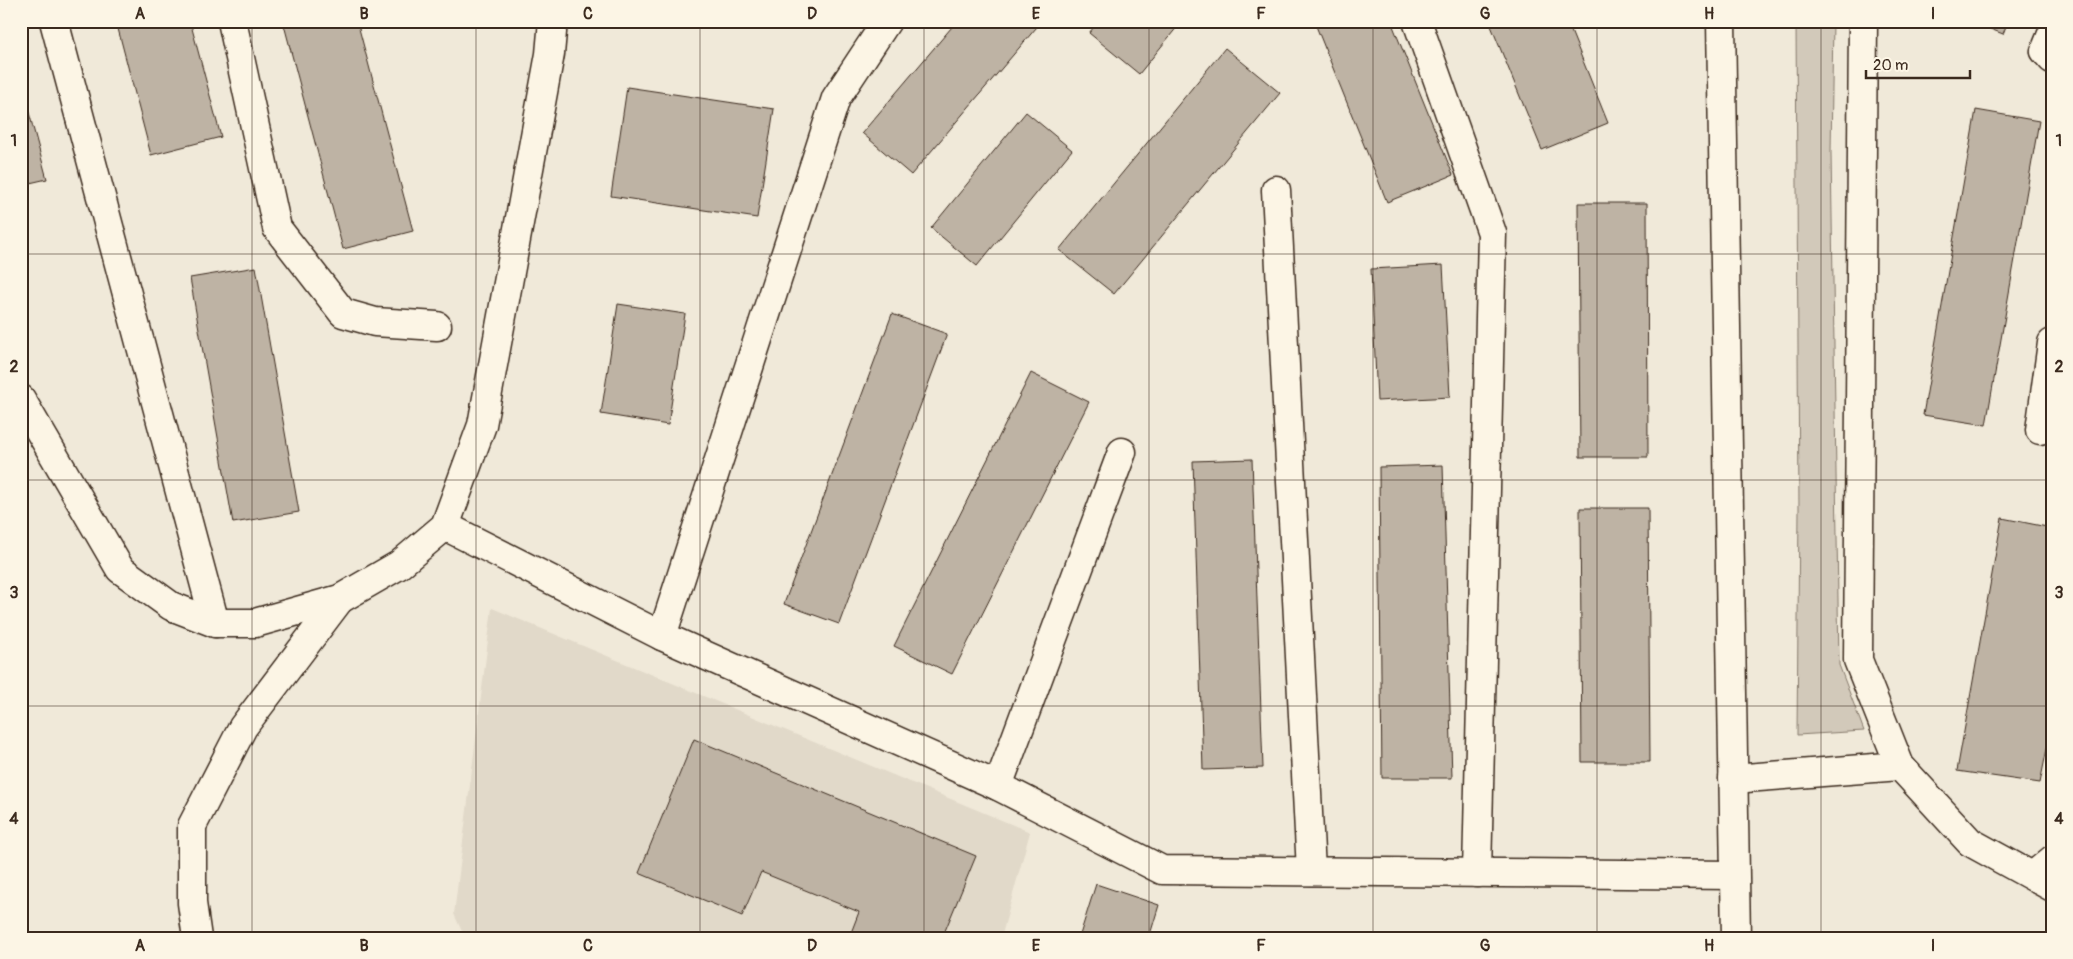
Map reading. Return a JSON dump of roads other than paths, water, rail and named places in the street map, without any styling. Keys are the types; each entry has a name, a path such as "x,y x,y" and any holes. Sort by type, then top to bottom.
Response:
{"street":[{"path":"54,21 215,623"},
{"path":"232,21 277,228 343,313 375,322 437,326"},
{"path":"21,399 120,569 171,606 215,623 255,623 340,599 399,565 445,526 482,425 550,54 553,21"},
{"path":"662,636 836,98 887,21"},
{"path":"1418,21 1492,233 1477,873"},
{"path":"1720,21 1736,938"},
{"path":"1863,21 1858,660 1900,766 1970,842 2045,874"},
{"path":"2052,34 2045,51 2052,59"},
{"path":"1276,190 1311,871"},
{"path":"2040,430 2052,343"},
{"path":"998,786 1122,452"},
{"path":"445,526 662,636 998,786 1162,870 1734,874"},
{"path":"197,938 192,902 192,826 244,727 340,599"},
{"path":"1733,779 1900,766"}]}
